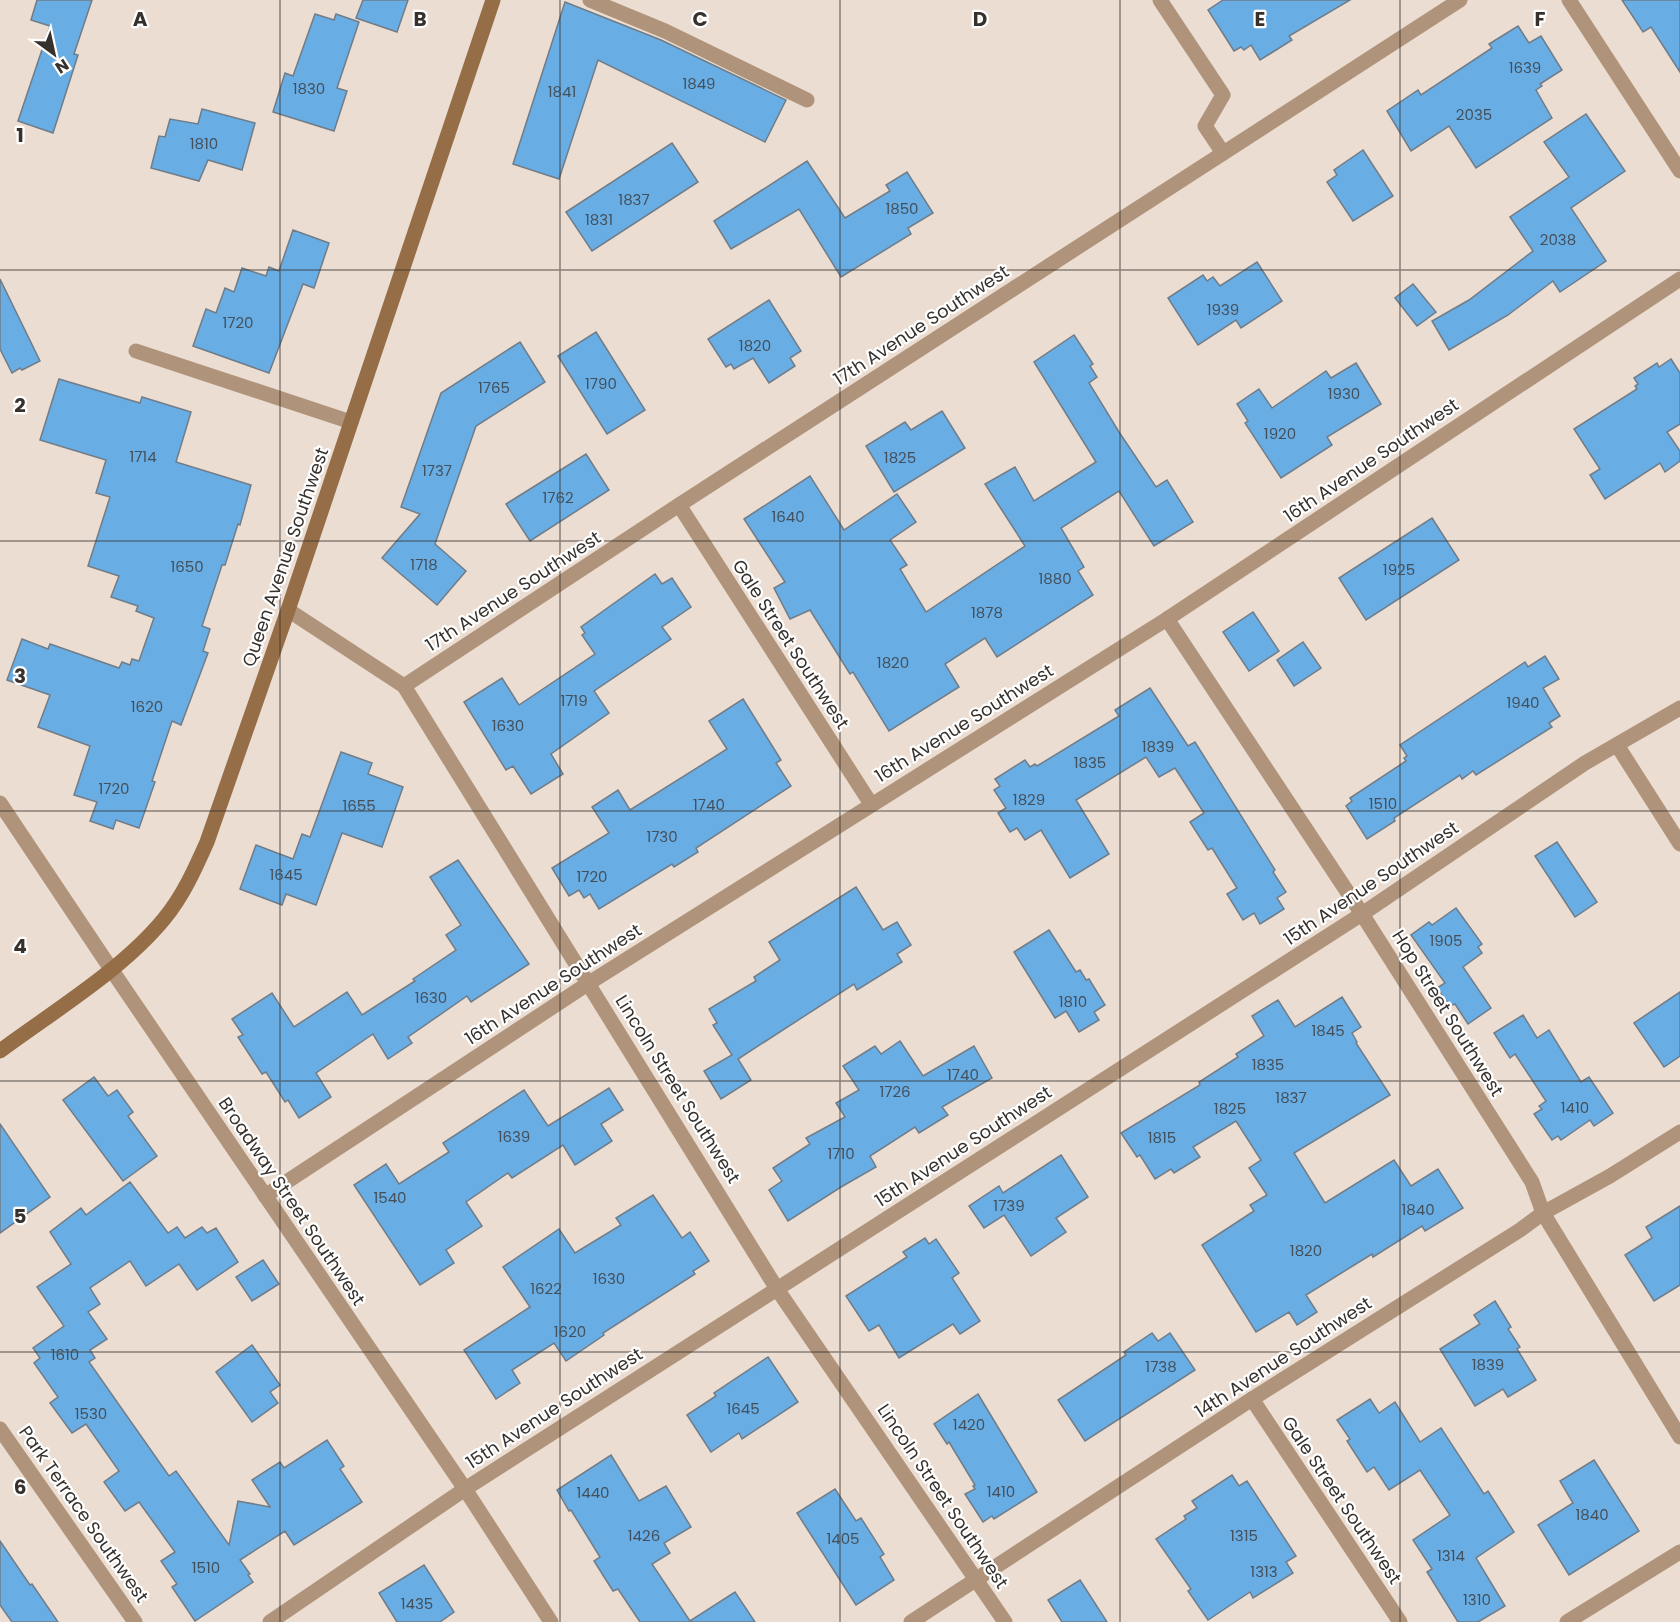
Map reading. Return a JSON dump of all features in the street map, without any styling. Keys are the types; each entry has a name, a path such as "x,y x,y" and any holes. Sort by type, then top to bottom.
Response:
{"main road":[{"name":"Queen Avenue Southwest","path":"0,1051 111,969 142,943 165,918 195,869 207,843 288,610 493,0"}],"street":[{"path":"590,0 665,31 807,100"},
{"path":"1160,0 1223,95 1205,126 1224,153"},
{"name":"17th Avenue Southwest","path":"404,686 679,505 1460,0"},
{"path":"1569,0 1680,171"},
{"name":"16th Avenue Southwest","path":"265,1196 589,983 1167,619 1680,279"},
{"path":"136,351 351,422"},
{"name":"Gale Street Southwest","path":"679,505 871,804"},
{"name":"Lincoln Street Southwest","path":"288,610 404,686 777,1289 1005,1622"},
{"name":"Hop Street Southwest","path":"1167,619 1362,914 1532,1182 1543,1213 1680,1437"},
{"name":"15th Avenue Southwest","path":"270,1622 465,1489 1362,914 1585,763 1680,708"},
{"path":"1617,745 1680,844"},
{"name":"Broadway Street Southwest","path":"0,803 465,1489 551,1622"},
{"name":"14th Avenue Southwest","path":"911,1622 1252,1399 1520,1230 1543,1213 1610,1176 1680,1132"},
{"name":"Gale Street Southwest","path":"1252,1399 1400,1622"},
{"name":"Park Terrace Southwest","path":"0,1429 135,1622"},
{"path":"1567,1622 1680,1552"}],"building":[{"path":"37,0 92,0 74,54 78,55 53,133 18,121 50,26 31,20"},
{"path":"363,0 408,0 397,32 356,18"},
{"path":"1223,0 1350,0 1289,36 1292,40 1260,60 1251,45 1244,50 1241,47 1234,51 1208,10"},
{"path":"1622,0 1680,0 1680,72 1651,27 1643,32"},
{"path":"565,2 661,40 786,100 765,142 598,60 559,179 513,164"},
{"path":"315,14 334,20 336,14 359,22 337,88 347,91 334,131 273,112 285,73 293,76"},
{"path":"1518,26 1529,43 1541,36 1562,70 1540,84 1542,86 1536,90 1552,118 1476,168 1449,126 1411,151 1387,111 1418,90 1421,95 1492,48 1489,44"},
{"path":"202,109 255,123 242,170 208,160 199,181 151,168 159,136 165,137 170,119 198,124"},
{"path":"1586,114 1625,171 1571,208 1606,261 1560,292 1553,281 1508,315 1449,350 1432,321 1469,300 1533,251 1510,217 1569,177 1544,142"},
{"path":"672,143 698,182 592,251 566,212"},
{"path":"1363,150 1393,196 1353,221 1327,182 1337,175 1334,170"},
{"path":"807,161 845,218 890,191 886,185 907,172 933,213 908,228 911,234 841,277 799,209 731,249 714,221"},
{"path":"293,230 329,243 314,288 303,284 269,373 193,346 206,309 216,313 225,288 234,292 242,268 266,276 269,267 279,271"},
{"path":"1257,262 1282,301 1241,328 1236,320 1198,345 1168,298 1203,275 1207,281 1213,277 1220,286"},
{"path":"0,279 40,361 12,373 0,349"},
{"path":"1413,284 1436,312 1417,326 1395,298"},
{"path":"769,300 801,351 790,358 795,366 769,383 753,358 734,369 731,364 726,367 708,339"},
{"path":"596,332 645,410 607,434 558,356"},
{"path":"1074,335 1093,364 1090,366 1097,377 1089,383 1119,432 1156,487 1167,480 1193,522 1154,546 1119,491 1061,528 1084,567 1078,571 1093,595 997,657 985,638 945,664 959,687 889,731 853,672 850,674 810,610 790,619 774,588 785,582 744,519 810,476 844,530 897,494 916,522 890,540 907,565 900,569 926,612 1025,546 985,484 1015,467 1034,501 1096,462 1034,362"},
{"path":"520,342 545,382 476,426 435,544 466,571 437,605 382,558 420,514 401,507 441,393"},
{"path":"1671,359 1680,373 1680,424 1667,432 1680,451 1680,461 1665,472 1660,463 1605,499 1590,475 1600,469 1574,429 1637,389 1635,386 1638,384 1634,378 1657,363 1659,367"},
{"path":"1356,363 1381,404 1327,437 1332,445 1281,478 1245,423 1248,421 1237,404 1259,389 1272,408 1326,371 1331,378"},
{"path":"59,379 140,403 142,397 191,412 176,462 251,485 240,525 238,524 225,565 222,565 202,626 210,629 203,651 208,653 181,725 172,721 139,828 116,820 113,829 90,821 97,802 74,795 90,746 38,727 50,695 7,680 22,639 48,649 50,644 119,668 122,662 130,665 132,659 139,661 154,618 136,611 138,606 111,597 119,576 88,566 110,497 96,493 106,460 40,440"},
{"path":"942,411 965,448 894,492 866,446 905,422 911,430"},
{"path":"586,454 609,490 530,541 506,504"},
{"path":"1432,518 1459,560 1366,620 1339,578"},
{"path":"655,574 662,584 672,578 691,607 662,627 671,639 594,691 609,713 551,754 563,774 531,794 513,766 506,770 464,702 502,678 519,705 595,654 582,635 585,633 581,627"},
{"path":"1253,612 1279,651 1249,671 1223,632"},
{"path":"1303,642 1321,668 1294,686 1277,660"},
{"path":"1545,656 1559,679 1543,688 1560,716 1549,723 1552,727 1476,775 1473,771 1462,779 1460,775 1394,818 1395,821 1367,839 1346,806 1352,801 1350,798 1406,761 1404,758 1407,756 1400,745 1525,662 1528,667"},
{"path":"1150,688 1188,746 1195,742 1275,870 1273,872 1286,892 1277,898 1284,909 1260,924 1254,913 1243,920 1227,894 1237,888 1212,848 1208,850 1190,822 1204,813 1175,768 1159,777 1146,757 1076,800 1109,854 1070,878 1041,830 1025,840 1017,828 1010,832 998,813 1006,808 994,790 1000,786 995,779 1025,760 1030,767 1035,764 1037,766 1119,716 1115,710"},
{"path":"743,699 781,760 776,763 791,786 696,848 698,852 674,867 672,864 599,909 590,894 584,898 579,890 569,896 552,868 609,833 592,807 618,790 630,810 727,749 709,721"},
{"path":"341,752 372,763 368,774 403,787 382,847 342,833 316,905 286,894 282,905 240,889 256,845 293,859 302,834 310,837"},
{"path":"1557,842 1597,902 1575,917 1535,856"},
{"path":"458,860 529,964 471,1002 467,996 408,1037 412,1043 388,1059 373,1034 316,1073 331,1097 299,1118 288,1100 285,1102 266,1072 262,1074 238,1037 243,1035 232,1019 272,993 294,1027 347,992 362,1015 415,981 413,979 456,950 446,935 461,925 430,877"},
{"path":"856,887 883,930 897,922 911,945 897,954 902,962 857,990 854,984 738,1059 751,1080 721,1099 704,1071 732,1055 713,1025 717,1023 709,1009 756,981 754,977 780,960 769,942"},
{"path":"1456,908 1482,944 1478,947 1482,953 1463,967 1491,1008 1468,1024 1455,1004 1450,1006 1437,988 1445,983 1411,935 1429,922 1432,925"},
{"path":"1049,930 1076,972 1080,970 1086,980 1089,979 1105,1005 1094,1012 1099,1020 1079,1032 1066,1011 1055,1018 1014,952"},
{"path":"1680,992 1680,1056 1664,1067 1634,1023"},
{"path":"1342,997 1361,1027 1352,1033 1356,1043 1390,1095 1294,1153 1325,1203 1394,1160 1411,1186 1438,1169 1463,1208 1425,1231 1422,1226 1306,1295 1317,1312 1297,1325 1289,1312 1256,1332 1202,1245 1254,1211 1250,1205 1267,1195 1249,1168 1261,1160 1236,1121 1193,1147 1200,1157 1174,1173 1171,1169 1155,1179 1140,1155 1137,1157 1121,1133 1200,1085 1199,1082 1238,1057 1236,1054 1264,1036 1252,1016 1278,1000 1295,1027"},
{"path":"1523,1015 1537,1038 1549,1030 1581,1082 1589,1077 1613,1113 1594,1126 1590,1120 1561,1140 1558,1136 1552,1140 1534,1114 1542,1109 1539,1106 1546,1101 1515,1054 1510,1058 1494,1033"},
{"path":"900,1041 923,1076 974,1046 992,1078 942,1107 948,1115 919,1133 915,1127 870,1156 876,1167 788,1221 769,1190 782,1181 773,1168 810,1144 806,1138 845,1117 836,1103 859,1090 843,1066 875,1046 881,1054"},
{"path":"94,1077 108,1096 117,1090 133,1112 128,1116 157,1156 123,1181 63,1100"},
{"path":"609,1088 623,1110 601,1124 612,1141 575,1165 563,1145 512,1178 508,1173 466,1202 482,1226 446,1250 454,1263 420,1285 354,1185 386,1164 399,1184 449,1152 443,1143 524,1090 548,1126"},
{"path":"0,1124 50,1197 0,1233"},
{"path":"1061,1155 1088,1197 1056,1218 1066,1232 1031,1256 1004,1215 984,1228 969,1206 999,1186 1003,1193"},
{"path":"130,1182 168,1233 177,1227 185,1238 202,1227 207,1233 216,1228 238,1262 197,1290 179,1264 146,1286 130,1261 90,1288 100,1304 88,1312 107,1339 90,1350 95,1358 89,1362 169,1476 176,1471 229,1545 238,1501 270,1507 252,1480 280,1462 284,1468 327,1440 344,1466 340,1469 362,1502 294,1545 285,1531 240,1560 253,1582 195,1621 172,1587 177,1584 161,1561 175,1552 139,1502 125,1511 104,1482 119,1471 86,1424 72,1433 50,1403 58,1397 34,1363 40,1358 33,1348 64,1326 37,1287 71,1264 50,1232 81,1208 86,1215"},
{"path":"653,1195 682,1238 690,1232 709,1261 693,1271 695,1274 603,1333 604,1335 566,1361 554,1343 512,1370 520,1383 496,1399 464,1350 530,1307 503,1267 559,1229 575,1253 621,1225 616,1218"},
{"path":"1680,1206 1680,1285 1654,1301 1625,1255 1652,1238 1646,1227"},
{"path":"925,1238 929,1244 936,1239 959,1273 952,1278 980,1321 960,1334 953,1324 899,1358 879,1325 869,1331 846,1296 907,1257 903,1252"},
{"path":"263,1260 279,1284 252,1301 236,1277"},
{"path":"1495,1301 1511,1327 1508,1329 1520,1347 1517,1349 1536,1380 1508,1397 1503,1389 1475,1406 1440,1349 1480,1324 1474,1315"},
{"path":"1152,1333 1158,1341 1170,1333 1195,1370 1085,1441 1058,1400 1126,1355 1124,1352"},
{"path":"252,1345 280,1385 270,1392 278,1403 252,1422 216,1372"},
{"path":"768,1357 798,1402 742,1439 739,1433 711,1452 687,1415 716,1396 714,1393"},
{"path":"978,1394 1037,1492 994,1519 992,1516 983,1522 965,1494 975,1489 973,1486 975,1485 949,1442 947,1444 934,1424"},
{"path":"1370,1399 1379,1413 1395,1402 1420,1442 1441,1428 1484,1494 1488,1491 1514,1532 1476,1558 1505,1606 1478,1622 1458,1622 1427,1572 1432,1569 1413,1540 1450,1515 1420,1470 1389,1490 1374,1467 1367,1472 1347,1441 1350,1439 1337,1420"},
{"path":"611,1455 639,1501 666,1486 691,1527 664,1543 670,1553 652,1564 690,1621 735,1592 755,1622 640,1622 618,1589 613,1591 594,1561 600,1557 557,1490"},
{"path":"1594,1460 1639,1531 1569,1575 1538,1525 1573,1503 1560,1481"},
{"path":"1232,1475 1239,1486 1247,1481 1296,1556 1286,1562 1293,1573 1253,1598 1250,1592 1208,1620 1188,1591 1191,1589 1156,1539 1186,1519 1184,1516 1197,1508 1192,1501"},
{"path":"835,1489 856,1521 861,1518 884,1554 880,1557 894,1580 856,1605 797,1513"},
{"path":"0,1541 58,1622 12,1622 0,1605"},
{"path":"424,1565 454,1612 440,1622 397,1622 379,1593"},
{"path":"1080,1580 1107,1622 1062,1622 1048,1600"}]}
